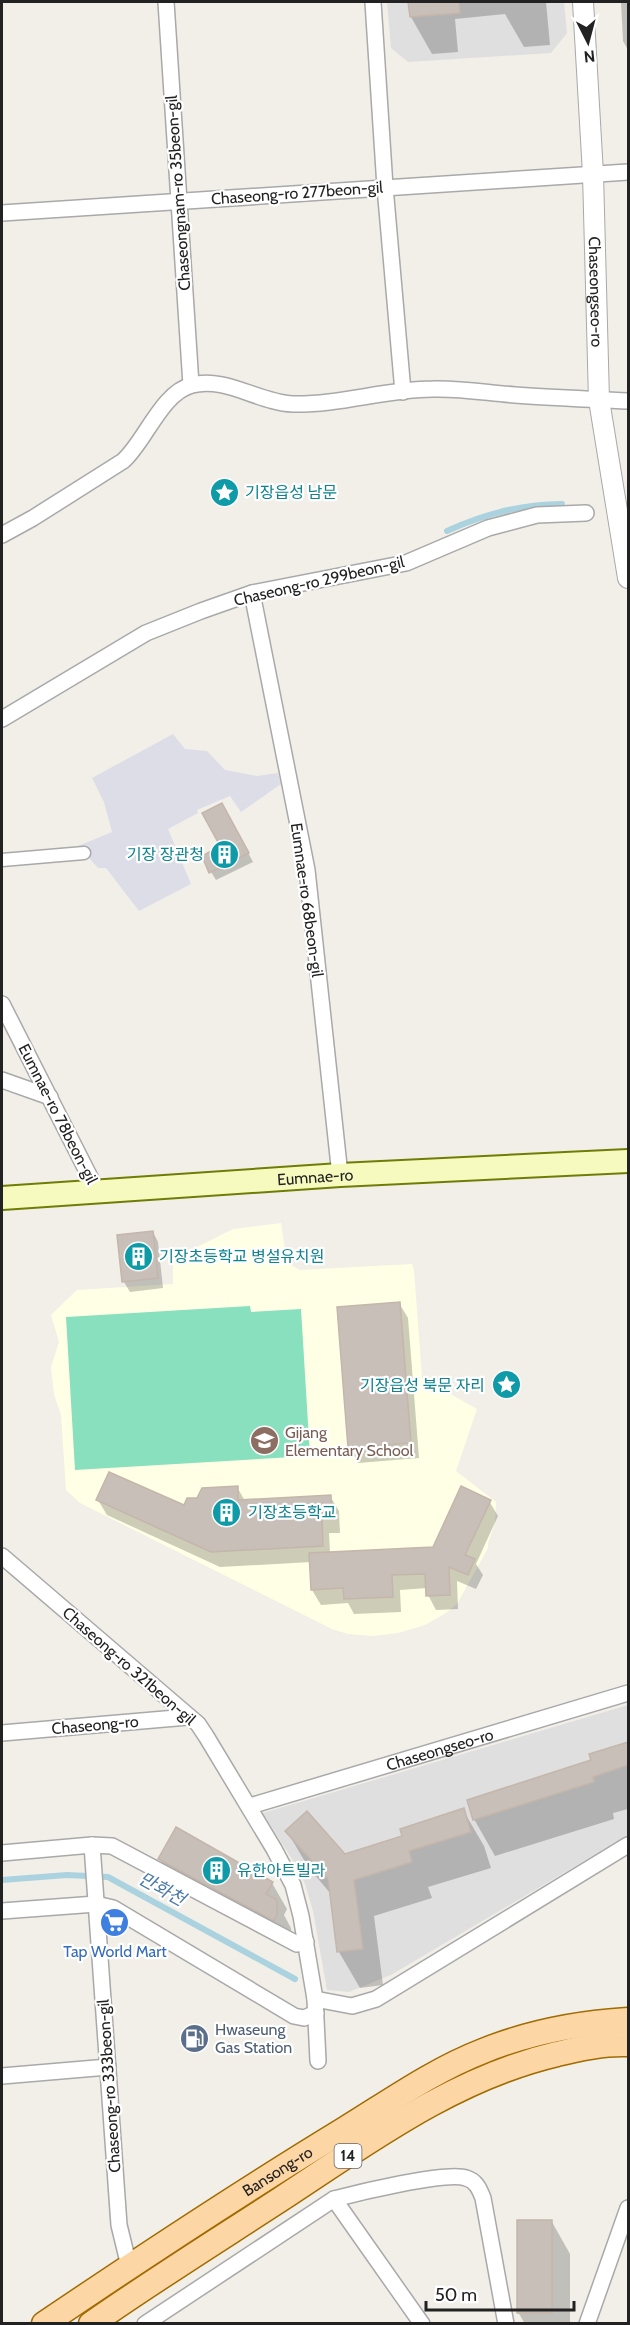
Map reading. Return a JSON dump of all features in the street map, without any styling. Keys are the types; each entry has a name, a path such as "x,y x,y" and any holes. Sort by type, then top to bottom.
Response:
{"main road":[{"name":"Eumnae-ro","path":"2,1198 340,1175 628,1161"},
{"name":"Bansong-ro","path":"44,2324 276,2171 444,2069 482,2051 522,2037 561,2027 628,2020"},
{"name":"Bansong-ro","path":"92,2324 177,2284 408,2116 492,2074 526,2061 574,2050 628,2044"}],"street":[{"name":"Chaseongnam-ro 35beon-gil","path":"166,2 191,385"},
{"path":"374,2 385,187 403,392"},
{"name":"Chaseongseo-ro","path":"583,2 593,174 598,400 628,578"},
{"name":"Chaseong-ro 277beon-gil","path":"2,213 628,172"},
{"path":"2,535 123,461 135,450 148,426 161,409 181,390 191,385 207,383 225,385 274,403 295,404 433,388 580,400 628,401"},
{"name":"Chaseong-ro 299beon-gil","path":"2,719 146,633 252,593 406,563 488,528 537,515 585,513"},
{"name":"Eumnae-ro 68beon-gil","path":"252,593 306,870 340,1175"},
{"path":"2,860 84,853"},
{"name":"Eumnae-ro 78beon-gil","path":"2,1004 97,1191"},
{"path":"2,1080 50,1097"},
{"name":"Chaseong-ro 321beon-gil","path":"2,1556 202,1730 250,1806 292,1885 306,1942 316,2006 318,2061"},
{"name":"Chaseongseo-ro","path":"250,1806 628,1693"},
{"name":"Chaseong-ro","path":"2,1733 188,1717"},
{"path":"2,1911 95,1897 294,2016 304,2018 316,2006 352,2006 376,1999 628,1845"},
{"path":"2,1853 92,1852 112,1846 297,1944 306,1942"},
{"name":"Chaseong-ro 333beon-gil","path":"92,1852 119,2225 129,2266"},
{"path":"2,2076 108,2067"},
{"path":"145,2324 177,2284 334,2199 394,2185 453,2176 474,2182 483,2198 506,2324"},
{"path":"334,2199 422,2324"},
{"path":"587,2324 628,2208"}],"shaded area":[{"path":"387,2 564,2 567,33 551,53 408,62 391,48"},
{"path":"173,734 185,749 207,751 225,770 257,776 278,773 281,784 241,812 230,796 197,810 198,813 168,829 191,884 139,911 106,868 98,868 78,846 112,832 104,802 92,778"},
{"name":"Gijang Elementary School","path":"281,1223 287,1263 300,1270 412,1264 422,1378 477,1409 456,1471 496,1502 495,1523 488,1548 457,1604 425,1625 398,1633 373,1636 348,1634 332,1629 80,1503 66,1490 61,1415 54,1394 51,1367 59,1342 51,1315 77,1290 173,1284 173,1259 233,1229"},
{"path":"628,1705 628,1835 391,1975 349,1992 327,1990 313,1911 305,1884 263,1813"}],"green space":[{"path":"250,1306 251,1312 301,1309 310,1456 75,1470 66,1317"}],"building":[{"path":"408,2 459,2 460,13 410,17"},
{"path":"222,803 249,853 209,873 202,856 220,846 202,813"},
{"name":"기장초등학교 병설유치원","path":"153,1231 158,1278 122,1282 117,1235"},
{"path":"400,1302 411,1443 348,1448 337,1307"},
{"name":"기장초등학교","path":"109,1472 184,1505 187,1498 197,1498 202,1488 238,1486 238,1500 331,1495 332,1518 322,1518 323,1546 211,1552 96,1500"},
{"name":"기장초등학교","path":"461,1486 491,1500 465,1555 475,1559 468,1575 449,1567 450,1595 426,1596 425,1574 392,1575 393,1597 344,1599 343,1588 311,1590 309,1553 433,1547"},
{"path":"628,1742 628,1765 593,1777 594,1782 473,1820 467,1800 591,1760 589,1754"},
{"path":"464,1808 471,1832 409,1851 412,1862 354,1880 363,1949 337,1952 328,1879 285,1831 307,1811 345,1854 402,1836 400,1829"},
{"name":"유한아트빌라","path":"176,1827 273,1882 266,1894 277,1900 277,1914 274,1921 158,1859"},
{"path":"517,2220 552,2220 552,2313 517,2313"}],"waterway":[{"path":"447,531 503,511 562,504"},
{"name":"만화천","path":"2,1880 67,1875 108,1877 295,1979"}],"place":[{"name":"기장읍성 남문","path":"224,492"},
{"name":"기장 장관청","path":"225,854"},
{"name":"기장초등학교 병설유치원","path":"138,1256"},
{"name":"기장읍성 북문 자리","path":"506,1385"},
{"name":"Gijang Elementary School","path":"264,1441"},
{"name":"기장초등학교","path":"227,1512"},
{"name":"유한아트빌라","path":"216,1870"},
{"name":"Tap World Mart","path":"115,1923"},
{"name":"Hwaseung Gas Station","path":"194,2038"}]}
